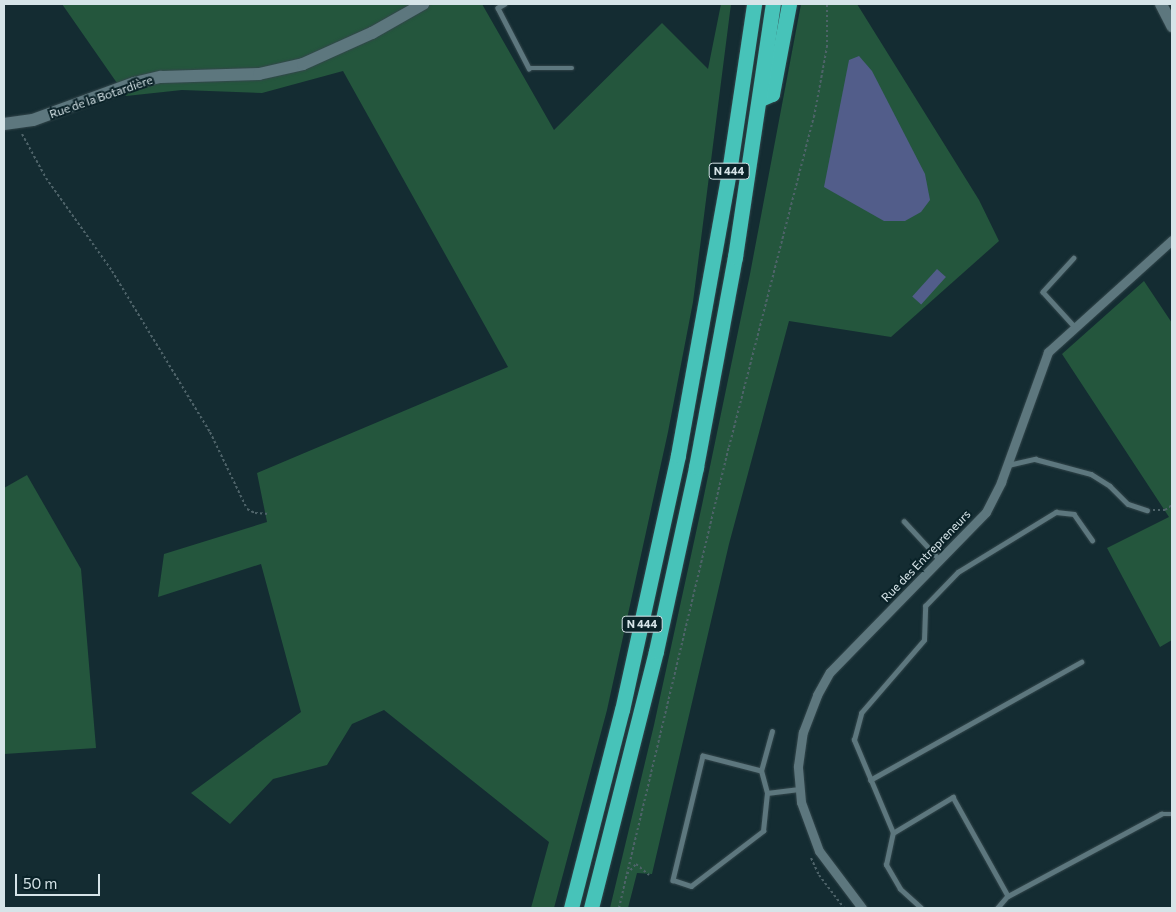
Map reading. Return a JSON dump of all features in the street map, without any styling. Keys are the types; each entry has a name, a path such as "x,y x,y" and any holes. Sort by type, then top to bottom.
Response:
{"highway":[{"name":"N 444","path":"571,908 624,700 678,455 728,182 754,4"},
{"name":"N 444","path":"591,908 635,740 682,532 719,346 760,99 773,4"},
{"path":"760,99 772,94 789,4"}],"street":[{"name":"Rue de la Botardière","path":"10,123 58,112 134,83 161,77 259,74 303,64 372,33 423,4"},
{"path":"1161,4 1172,26"},
{"name":"Rue des Entrepreneurs","path":"862,908 819,851 808,827 800,788 798,766 803,732 830,672 986,512 1007,465 1048,352 1172,240"}],"lane":[{"path":"505,4 498,8 529,68 572,68"},
{"path":"1074,258 1043,292 1075,328"},
{"path":"1007,465 1035,459 1091,474 1110,486 1128,504 1147,510"},
{"path":"921,908 900,889 886,865 893,833 854,740 861,713 924,640 925,606 933,595 958,572 1056,512 1074,514 1092,540"},
{"path":"904,521 940,560"},
{"path":"870,780 1081,662"},
{"path":"762,771 703,756 673,880 691,886 763,831 767,793 762,771 772,731"},
{"path":"767,793 800,788"},
{"path":"893,833 953,797 1008,896"},
{"path":"998,908 1008,896 1161,814 1172,814"}],"path":[{"path":"619,908 729,447 814,117 827,47 827,4"},
{"path":"10,123 46,178 112,271 210,432 247,509 254,513 270,514"},
{"path":"1147,510 1165,510 1172,505"},
{"path":"819,851 808,851 819,875 844,908"},
{"path":"627,874 636,864 649,875"}],"green space":[{"path":"62,4 482,4 554,130 662,23 708,69 721,4 731,4 693,302 668,432 607,710 554,908 531,908 549,842 384,710 352,724 327,765 273,779 230,824 191,793 301,712 261,564 158,597 164,554 267,522 257,473 508,367 343,71 262,93 182,90 126,96"},
{"path":"801,4 857,4 979,200 999,241 891,337 789,321 729,544 652,874 637,873 628,908 610,908 654,725 702,505 750,274"},
{"path":"1144,281 1172,323 1172,640 1160,647 1107,548 1169,517 1062,354"},
{"path":"27,475 81,569 96,748 4,754 4,488"}],"water":[{"path":"859,56 872,71 925,174 930,200 921,212 905,221 884,221 824,187 849,60"},
{"path":"937,269 946,277 921,305 912,296"}]}
